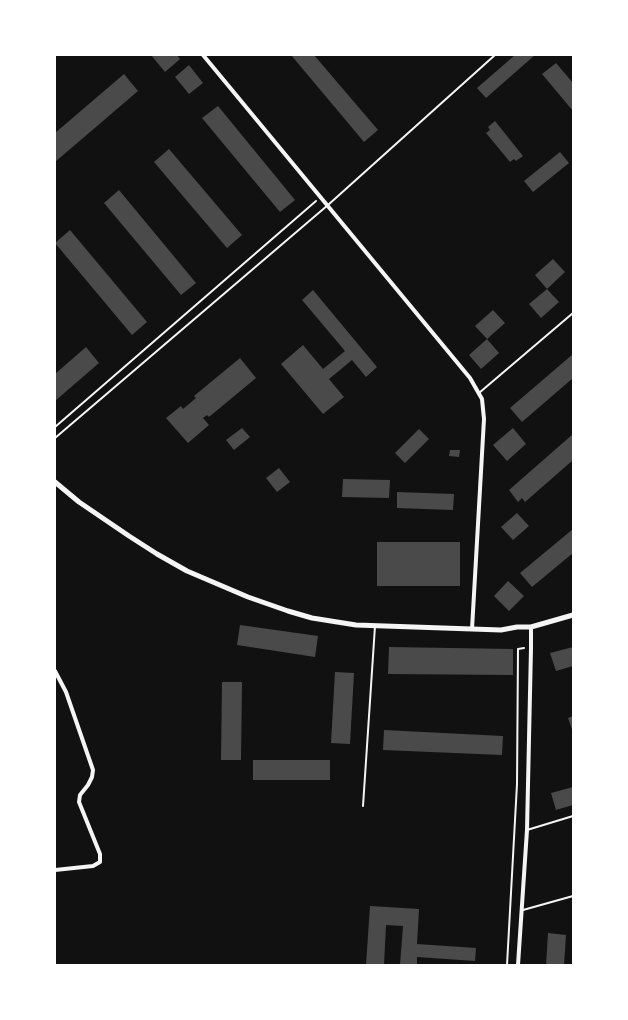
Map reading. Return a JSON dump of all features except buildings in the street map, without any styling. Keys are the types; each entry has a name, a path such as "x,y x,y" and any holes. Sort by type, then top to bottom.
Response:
{"street":[{"path":"203,55 470,378 482,399 484,419 472,629"},
{"path":"55,482 79,502 129,536 187,571 268,605 312,618 356,625 501,630 531,627 573,615"},
{"path":"518,965 526,830 531,627"},
{"path":"55,672 66,692 92,770 92,777 80,795 78,802 100,854 100,862 93,866 55,870"}],"lane":[{"path":"55,438 328,205 495,55"},
{"path":"479,394 573,313"},
{"path":"363,806 375,626"},
{"path":"526,830 573,816"},
{"path":"521,911 573,896"}],"path":[{"path":"55,427 321,197"},
{"path":"507,965 517,784 518,649 531,648"}]}
